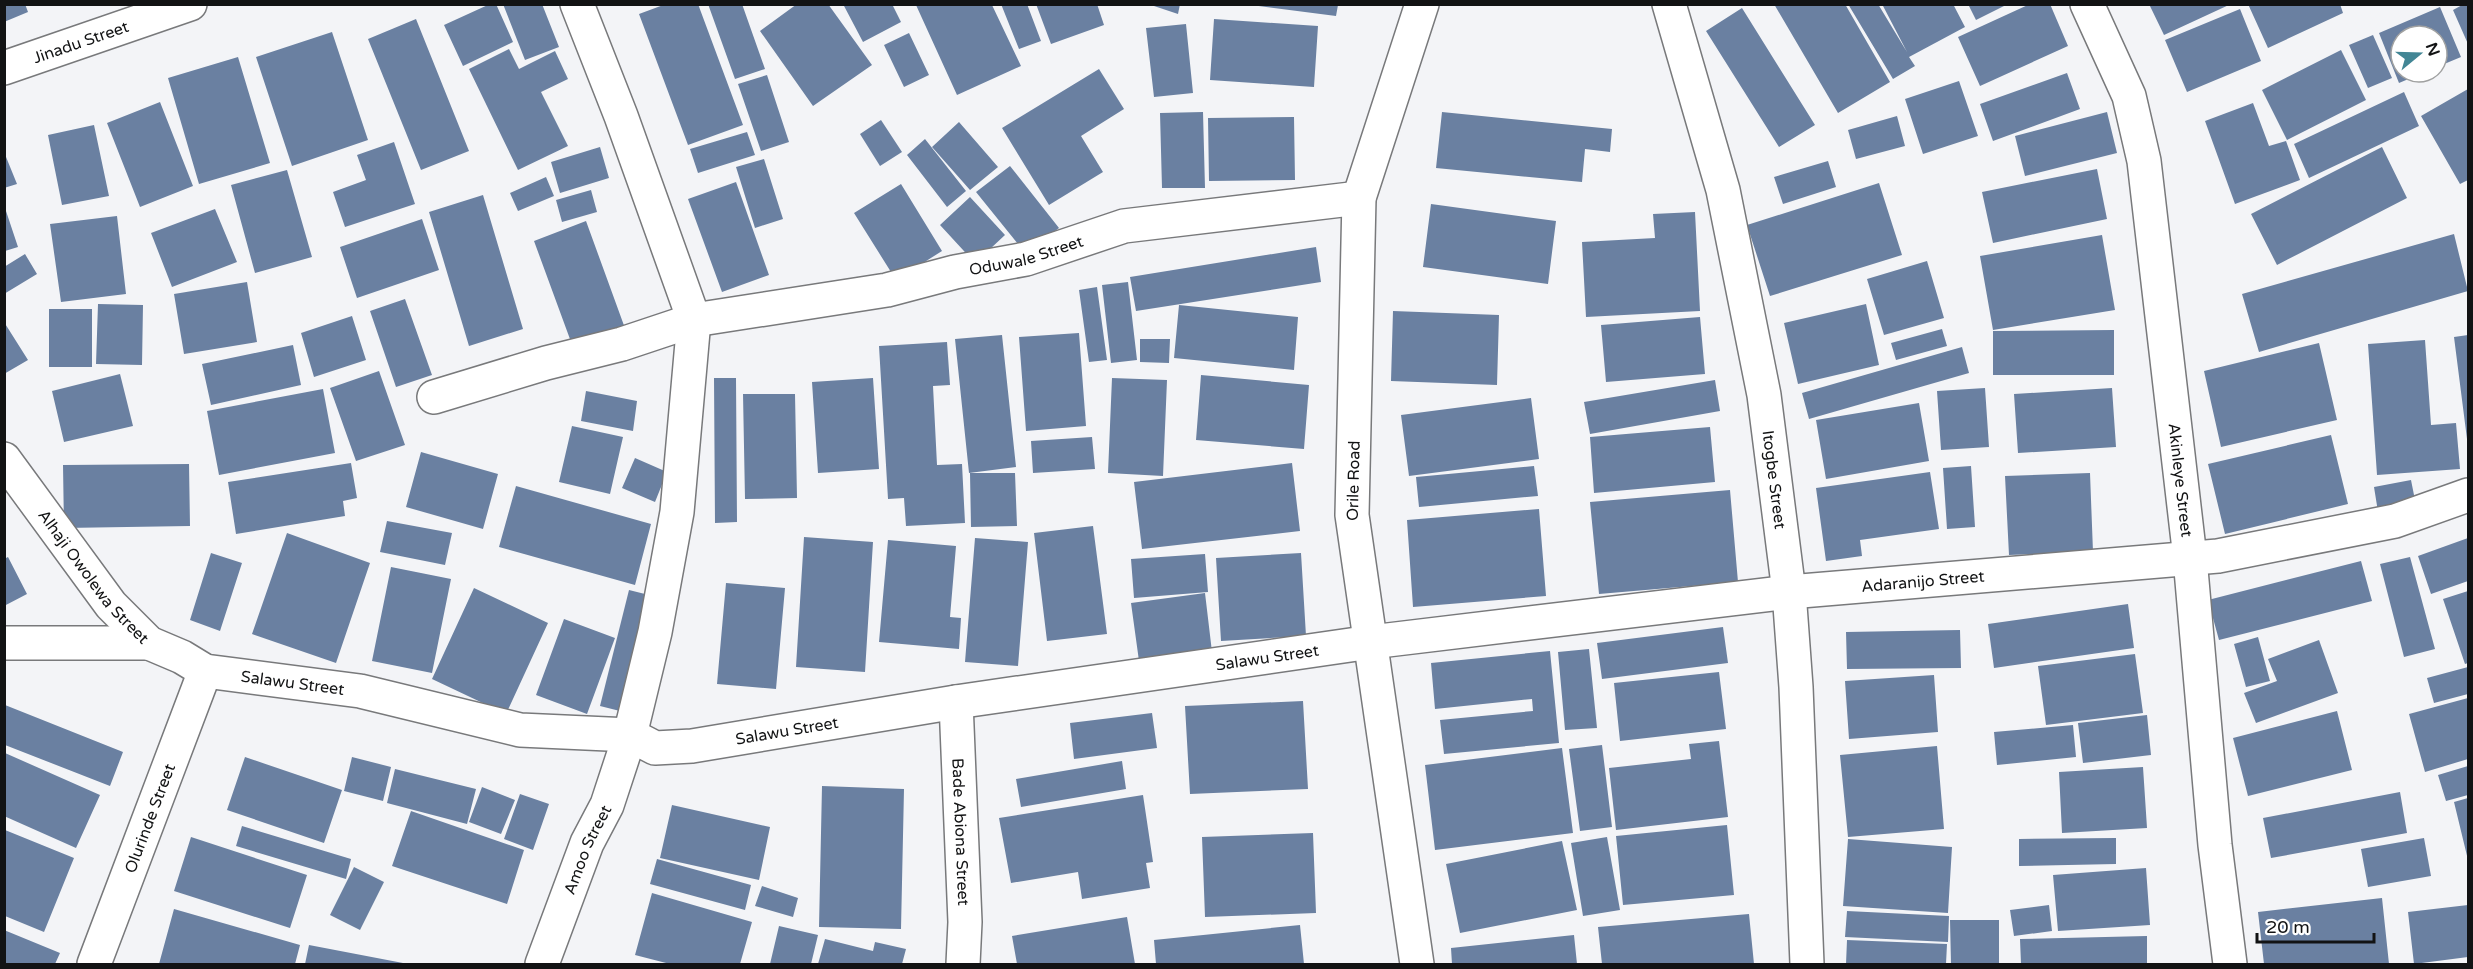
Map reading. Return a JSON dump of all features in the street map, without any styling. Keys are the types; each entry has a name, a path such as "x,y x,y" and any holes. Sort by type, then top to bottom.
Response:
{"street":[{"name":"Jinadu Street","path":"4,68 190,4"},
{"path":"577,4 621,116 694,320"},
{"name":"Orile Road","path":"1417,964 1352,515 1359,198 1422,4"},
{"name":"Itogbe Street","path":"1669,4 1723,190 1764,395 1789,592 1796,687 1807,964"},
{"name":"Akinleye Street","path":"2088,4 2129,96 2144,161 2190,558 2215,845 2230,964"},
{"name":"Oduwale Street","path":"434,397 546,363 622,344 694,320 887,290 955,272 1026,259 1124,226 1359,198"},
{"name":"Amoo Street","path":"542,964 586,843 607,805 630,735 656,632 677,512 694,320"},
{"name":"Alhaji Owolewa Street","path":"4,459 111,605 149,643 182,657 205,672"},
{"name":"Adaranijo Street","path":"1371,642 1789,592 2218,556 2394,520 2469,495"},
{"name":"Salawu Street","path":"205,672 360,691 520,730 630,735 655,748 692,746 956,702 1371,642"},
{"path":"4,643 149,643"},
{"name":"Olurinde Street","path":"94,964 205,672"},
{"name":"Bade Abiona Street","path":"956,702 965,922 963,964"}],"building":[{"path":"4,4 25,4 28,12 4,22"},
{"path":"490,4 496,4 513,42 463,66 444,25"},
{"path":"503,4 542,4 559,47 525,60"},
{"path":"666,4 698,4 743,125 688,145 639,14"},
{"path":"708,4 742,4 765,69 735,79"},
{"path":"797,4 828,4 872,65 813,106 760,31"},
{"path":"843,4 892,4 901,22 863,42"},
{"path":"1001,4 1027,4 1041,41 1019,49"},
{"path":"1036,4 1097,4 1104,25 1051,44"},
{"path":"1148,4 1180,4 1178,14"},
{"path":"1774,4 1845,4 1890,82 1838,113"},
{"path":"1848,4 1878,4 1907,52 1882,4 1953,4 1965,27 1909,57 1915,66 1893,79"},
{"path":"1968,4 2008,4 1976,20"},
{"path":"2030,4 2050,4 2068,46 1980,86 1958,37"},
{"path":"2149,4 2231,4 2164,35"},
{"path":"2248,4 2340,4 2343,13 2268,48"},
{"path":"2468,4 2468,44 2453,10"},
{"path":"916,5 992,5 1021,66 957,95"},
{"path":"1251,5 1338,5 1336,16"},
{"path":"2440,7 2447,24 2400,24"},
{"path":"1742,8 1815,125 1779,147 1706,31"},
{"path":"2240,9 2261,61 2187,92 2165,40"},
{"path":"416,19 469,151 421,170 368,39"},
{"path":"1214,19 1318,26 1314,87 1210,80"},
{"path":"1186,24 1193,93 1154,97 1146,28"},
{"path":"2449,28 2461,57 2449,62"},
{"path":"2389,29 2389,58 2379,33"},
{"path":"332,32 368,140 292,166 256,57"},
{"path":"909,33 929,75 904,87 884,45"},
{"path":"2373,35 2389,71 2389,79 2368,88 2349,45"},
{"path":"509,49 519,69 555,51 568,79 541,92 568,146 518,170 469,69"},
{"path":"2341,50 2366,100 2287,140 2262,90"},
{"path":"238,57 270,163 199,184 168,78"},
{"path":"1099,69 1124,109 1081,136 1103,172 1049,205 1002,128"},
{"path":"2067,73 2080,109 1993,141 1980,104"},
{"path":"767,75 789,142 761,151 738,84"},
{"path":"1959,81 1978,136 1923,154 1905,99"},
{"path":"2468,89 2468,180 2460,184 2421,116"},
{"path":"2404,92 2419,126 2309,178 2294,144"},
{"path":"160,102 193,186 140,207 107,123"},
{"path":"2253,103 2269,146 2286,141 2300,180 2235,204 2205,121"},
{"path":"1203,112 1205,188 1162,188 1160,113"},
{"path":"1442,112 1612,129 1610,152 1585,149 1582,182 1436,168"},
{"path":"2107,112 2117,153 2025,176 2015,136"},
{"path":"1897,116 1905,146 1856,159 1848,130"},
{"path":"1294,117 1295,180 1209,181 1208,118"},
{"path":"881,120 902,152 880,166 860,134"},
{"path":"959,122 998,167 970,190 932,147"},
{"path":"94,125 109,196 62,205 48,135"},
{"path":"747,132 755,155 698,173 690,149"},
{"path":"925,139 966,191 947,207 907,155"},
{"path":"394,142 415,204 345,227 333,192 366,180 357,155"},
{"path":"600,147 609,178 560,193 551,162"},
{"path":"2382,147 2407,198 2277,265 2251,214"},
{"path":"4,152 17,184 4,188"},
{"path":"764,159 783,219 755,228 736,167"},
{"path":"1828,161 1836,187 1783,204 1774,177"},
{"path":"1010,166 1059,228 1026,254 976,192"},
{"path":"2097,169 2107,219 1993,243 1982,192"},
{"path":"287,170 312,257 255,273 231,185"},
{"path":"546,177 554,196 518,211 510,193"},
{"path":"736,182 769,275 722,292 688,199"},
{"path":"1879,183 1902,255 1770,296 1747,225"},
{"path":"901,184 942,251 896,280 854,213"},
{"path":"591,190 597,212 562,222 556,200"},
{"path":"483,195 523,329 469,346 429,212"},
{"path":"970,197 1005,235 975,263 940,225"},
{"path":"1431,204 1556,221 1548,284 1423,267"},
{"path":"5,208 18,247 5,251"},
{"path":"215,209 237,262 172,287 151,233"},
{"path":"1695,212 1700,311 1586,317 1582,242 1655,238 1653,214"},
{"path":"117,216 126,294 61,302 50,224"},
{"path":"422,219 439,270 357,298 340,247"},
{"path":"586,221 626,331 574,350 534,241"},
{"path":"2454,234 2468,291 2259,352 2242,294"},
{"path":"2102,235 2115,310 1993,330 1980,256"},
{"path":"1316,247 1321,282 1136,311 1130,277"},
{"path":"25,254 37,274 4,294 4,267"},
{"path":"1927,261 1944,318 1884,335 1867,279"},
{"path":"247,282 257,342 184,354 174,294"},
{"path":"1128,282 1137,360 1111,363 1102,285"},
{"path":"1097,287 1107,360 1089,362 1079,290"},
{"path":"405,299 432,375 396,387 370,311"},
{"path":"98,304 143,305 142,365 96,364"},
{"path":"1866,304 1879,365 1798,384 1784,323"},
{"path":"1179,305 1298,317 1294,370 1174,358"},
{"path":"49,309 92,309 92,367 49,367"},
{"path":"1393,311 1499,315 1497,385 1391,381"},
{"path":"352,316 366,360 314,377 301,333"},
{"path":"1700,317 1705,374 1606,382 1601,325"},
{"path":"4,322 28,360 4,374"},
{"path":"1942,329 1947,346 1896,360 1891,343"},
{"path":"2114,330 2114,375 1993,375 1993,331"},
{"path":"1079,333 1086,426 1026,431 1019,337"},
{"path":"1002,335 1016,467 969,473 955,339"},
{"path":"2468,335 2468,439 2467,439 2454,337"},
{"path":"1140,339 1170,339 1169,363 1140,362"},
{"path":"2425,340 2431,425 2456,423 2460,469 2377,475 2368,344"},
{"path":"947,342 950,385 933,386 937,465 962,464 965,523 906,526 904,498 888,499 879,346"},
{"path":"2319,343 2337,420 2221,447 2204,371"},
{"path":"293,345 301,385 211,405 202,364"},
{"path":"1962,347 1969,373 1809,419 1802,393"},
{"path":"379,371 405,445 356,461 330,388"},
{"path":"120,374 133,426 64,442 52,391"},
{"path":"1201,375 1309,385 1304,449 1196,440"},
{"path":"714,378 736,378 737,522 715,523"},
{"path":"873,378 879,469 818,473 812,382"},
{"path":"1112,378 1167,380 1163,476 1108,473"},
{"path":"1715,380 1720,411 1590,434 1584,402"},
{"path":"1985,388 1989,447 1941,450 1937,391"},
{"path":"2112,388 2116,447 2018,453 2014,394"},
{"path":"323,389 335,453 219,475 207,411"},
{"path":"586,391 637,401 633,431 581,421"},
{"path":"743,394 795,394 797,498 745,499"},
{"path":"1531,398 1539,459 1409,476 1401,415"},
{"path":"1919,403 1929,461 1826,479 1816,420"},
{"path":"572,426 623,437 610,494 559,482"},
{"path":"1710,427 1715,482 1594,493 1590,437"},
{"path":"2331,435 2348,504 2225,534 2208,464"},
{"path":"1092,437 1095,469 1033,473 1031,441"},
{"path":"421,452 498,474 483,529 406,507"},
{"path":"635,458 667,472 655,502 622,488"},
{"path":"351,463 357,498 343,501 345,516 236,534 228,482"},
{"path":"1292,463 1300,531 1142,549 1134,482"},
{"path":"189,464 190,526 64,528 63,465"},
{"path":"1534,466 1538,496 1419,507 1416,477"},
{"path":"1971,466 1975,527 1947,529 1943,468"},
{"path":"1930,472 1939,529 1860,540 1862,556 1826,561 1816,488"},
{"path":"970,473 1015,473 1017,526 971,527"},
{"path":"2090,473 2093,552 2009,555 2005,476"},
{"path":"2411,480 2417,510 2379,518 2374,487"},
{"path":"516,486 651,524 635,585 499,547"},
{"path":"1730,490 1738,582 1599,594 1590,502"},
{"path":"1539,509 1546,596 1413,607 1407,520"},
{"path":"387,521 452,533 445,565 380,552"},
{"path":"1093,526 1107,634 1047,641 1034,533"},
{"path":"287,533 370,563 336,663 252,634"},
{"path":"804,537 873,542 865,672 796,667"},
{"path":"975,538 1028,542 1018,666 965,662"},
{"path":"2468,538 2468,581 2431,594 2418,556"},
{"path":"888,540 956,546 950,617 961,618 959,649 879,642"},
{"path":"211,553 242,563 220,631 190,620"},
{"path":"1301,553 1306,636 1221,641 1216,558"},
{"path":"1205,554 1208,592 1134,598 1131,559"},
{"path":"8,557 27,594 4,606 4,559"},
{"path":"2410,557 2435,649 2404,657 2380,564"},
{"path":"2361,561 2372,601 2219,640 2208,600"},
{"path":"391,567 451,579 432,673 372,661"},
{"path":"726,583 785,588 776,689 717,684"},
{"path":"474,588 548,623 506,714 432,679"},
{"path":"629,590 649,595 620,711 600,706"},
{"path":"2468,591 2468,663 2465,664 2443,599"},
{"path":"1205,593 1212,652 1139,661 1131,603"},
{"path":"2128,604 2134,648 1994,668 1988,624"},
{"path":"564,619 615,638 587,714 536,695"},
{"path":"1723,627 1728,663 1602,679 1597,643"},
{"path":"1960,630 1961,668 1847,669 1846,632"},
{"path":"2258,637 2270,681 2246,687 2234,644"},
{"path":"2319,640 2338,693 2256,723 2244,693 2277,681 2268,659"},
{"path":"1589,649 1597,728 1565,730 1558,652"},
{"path":"1550,651 1559,743 1444,754 1440,720 1533,711 1532,699 1435,709 1431,663"},
{"path":"2135,654 2143,713 2046,725 2038,666"},
{"path":"2468,667 2468,694 2434,703 2427,678"},
{"path":"1719,672 1726,729 1620,741 1614,683"},
{"path":"1934,675 1938,732 1849,739 1845,681"},
{"path":"2468,698 2468,759 2425,772 2409,714"},
{"path":"1303,701 1308,789 1190,794 1185,706"},
{"path":"5,705 123,752 110,786 5,745"},
{"path":"2337,711 2352,770 2248,796 2233,738"},
{"path":"1152,713 1157,748 1074,759 1070,723"},
{"path":"2147,715 2151,755 2083,763 2078,723"},
{"path":"2073,725 2076,757 1997,765 1994,732"},
{"path":"1719,741 1728,817 1616,830 1609,768 1691,759 1689,744"},
{"path":"1602,745 1612,827 1580,831 1569,749"},
{"path":"1937,746 1944,829 1848,837 1840,755"},
{"path":"1562,748 1573,833 1435,850 1425,765"},
{"path":"5,753 100,795 76,848 4,816"},
{"path":"245,757 342,790 324,843 227,810"},
{"path":"352,757 391,767 383,801 344,791"},
{"path":"1122,761 1126,789 1021,807 1016,779"},
{"path":"2468,766 2468,795 2446,801 2438,775"},
{"path":"2143,767 2147,828 2062,833 2059,772"},
{"path":"395,769 476,789 467,824 387,803"},
{"path":"822,786 904,789 901,929 819,927"},
{"path":"482,787 515,800 501,834 469,822"},
{"path":"2400,792 2407,833 2271,858 2263,818"},
{"path":"520,794 549,804 533,850 504,839"},
{"path":"1143,795 1153,862 1146,863 1150,888 1082,899 1078,872 1011,883 999,818"},
{"path":"2468,798 2468,860 2454,802"},
{"path":"672,805 770,827 759,880 660,858"},
{"path":"411,811 524,850 507,904 392,866"},
{"path":"1727,825 1734,895 1623,905 1616,836"},
{"path":"242,826 351,859 346,879 236,846"},
{"path":"5,830 74,858 44,932 5,916"},
{"path":"1313,833 1316,913 1205,917 1202,837"},
{"path":"191,837 307,875 290,928 174,891"},
{"path":"1607,837 1620,910 1583,916 1571,843"},
{"path":"2116,838 2116,864 2019,866 2019,839"},
{"path":"2424,838 2431,876 2368,887 2361,849"},
{"path":"1848,839 1952,847 1948,913 1843,906"},
{"path":"1562,841 1577,910 1460,933 1446,864"},
{"path":"657,859 751,885 745,910 650,884"},
{"path":"354,867 384,882 360,930 330,915"},
{"path":"2146,868 2150,925 2058,931 2053,875"},
{"path":"762,886 798,898 793,917 755,906"},
{"path":"652,893 752,922 740,964 670,964 635,955"},
{"path":"2382,898 2389,964 2264,964 2258,912"},
{"path":"2049,905 2052,931 2014,936 2010,910"},
{"path":"2468,905 2468,957 2414,964 2408,912"},
{"path":"174,909 300,945 295,964 159,964"},
{"path":"1847,911 1949,916 1948,942 1845,937"},
{"path":"1749,914 1754,964 1602,964 1598,927"},
{"path":"1127,917 1135,964 1017,964 1012,936"},
{"path":"1950,920 1999,920 1999,964 1951,964"},
{"path":"1300,925 1304,964 1156,964 1154,940"},
{"path":"779,926 818,935 811,964 770,964"},
{"path":"4,930 60,953 55,964 4,964"},
{"path":"1574,935 1577,964 1452,964 1451,948"},
{"path":"2147,936 2147,964 2021,964 2020,939"},
{"path":"825,939 873,951 875,942 906,949 902,964 818,964"},
{"path":"1847,940 1947,944 1946,964 1846,964"},
{"path":"309,945 403,963 403,964 305,964"}]}
